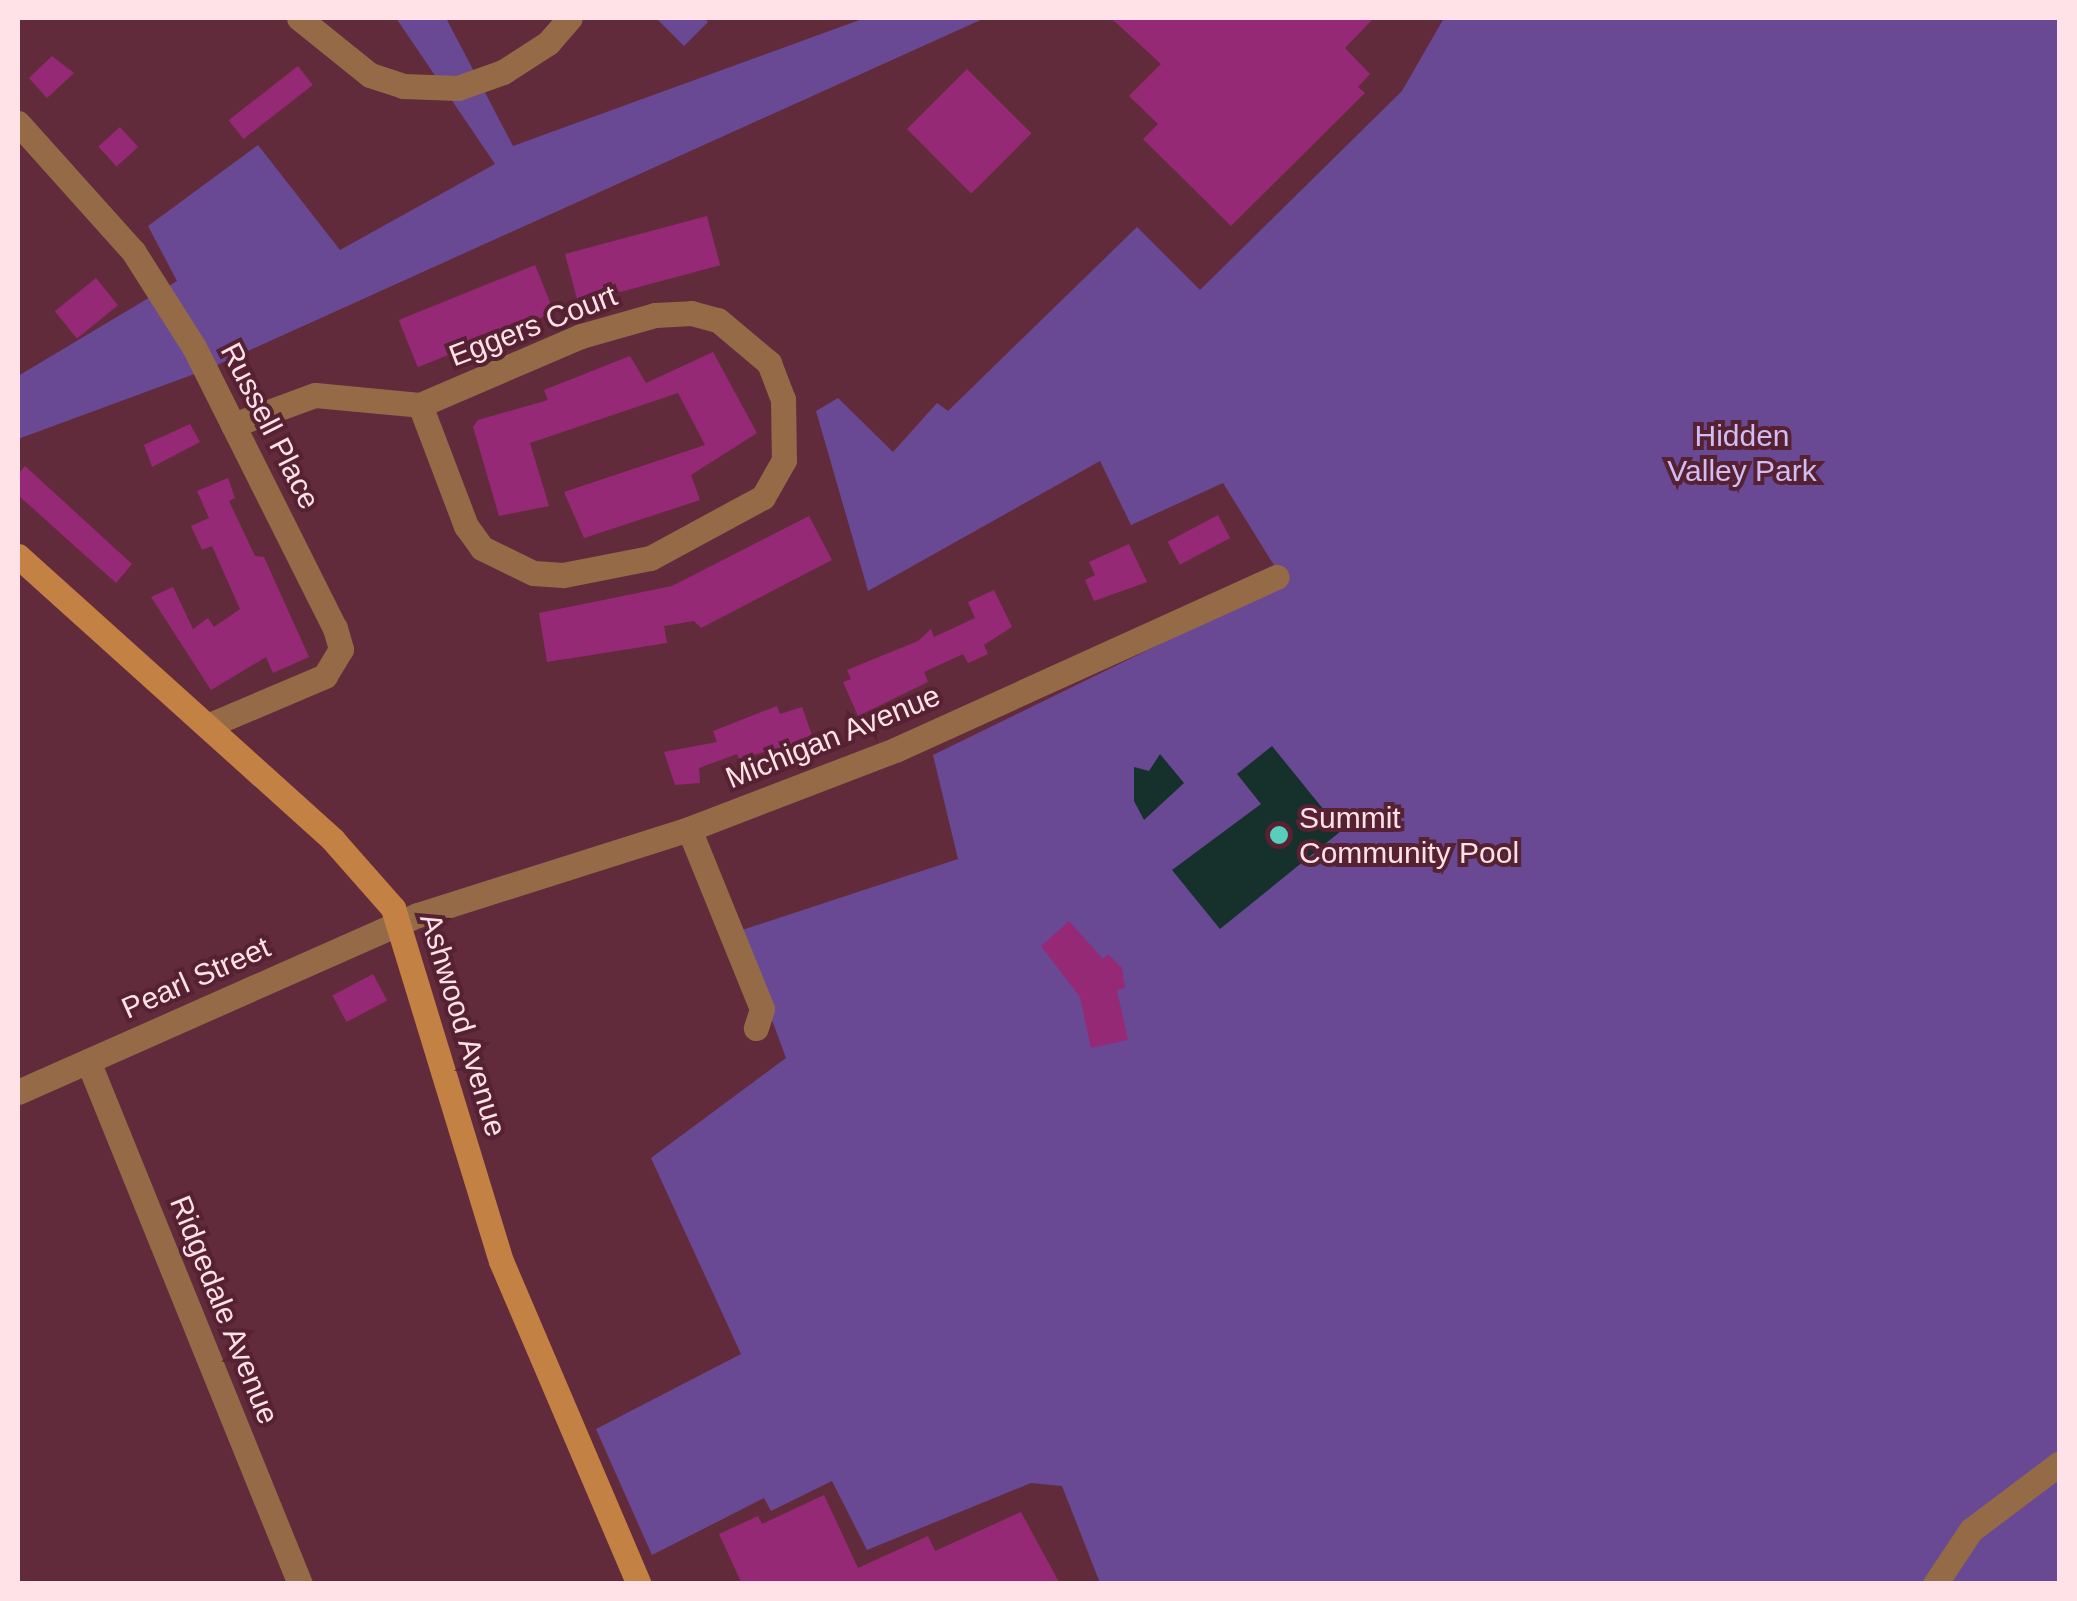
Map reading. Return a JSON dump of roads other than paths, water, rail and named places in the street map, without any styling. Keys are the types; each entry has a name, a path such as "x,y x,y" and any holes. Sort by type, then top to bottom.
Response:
{"street":[{"path":"299,18 370,75 404,86 458,88 504,72 548,43 570,18"},
{"name":"Russell Place","path":"18,123 133,251 194,347 342,649 325,676 207,726"},
{"name":"Eggers Court","path":"233,425 294,398 315,395 420,405 581,336 655,315 690,312 718,320 769,363 783,399 784,460 763,497 650,558 563,575 533,572 482,548 420,405"},
{"name":"Ashwood Avenue","path":"22,568 207,726 366,874 401,924 502,1261 638,1584"},
{"name":"Michigan Avenue","path":"401,924 689,829 896,750 1277,577"},
{"path":"689,829 762,1009 756,1028"},
{"name":"Pearl Street","path":"18,1092 401,924"},
{"name":"Ridgedale Avenue","path":"88,1062 300,1584"},
{"path":"1934,1584 1972,1530 2060,1462"}],"place":[{"name":"Summit Community Pool","path":"1279,835"}],"park label":[{"name":"Hidden Valley Park","path":"1742,453"}]}
